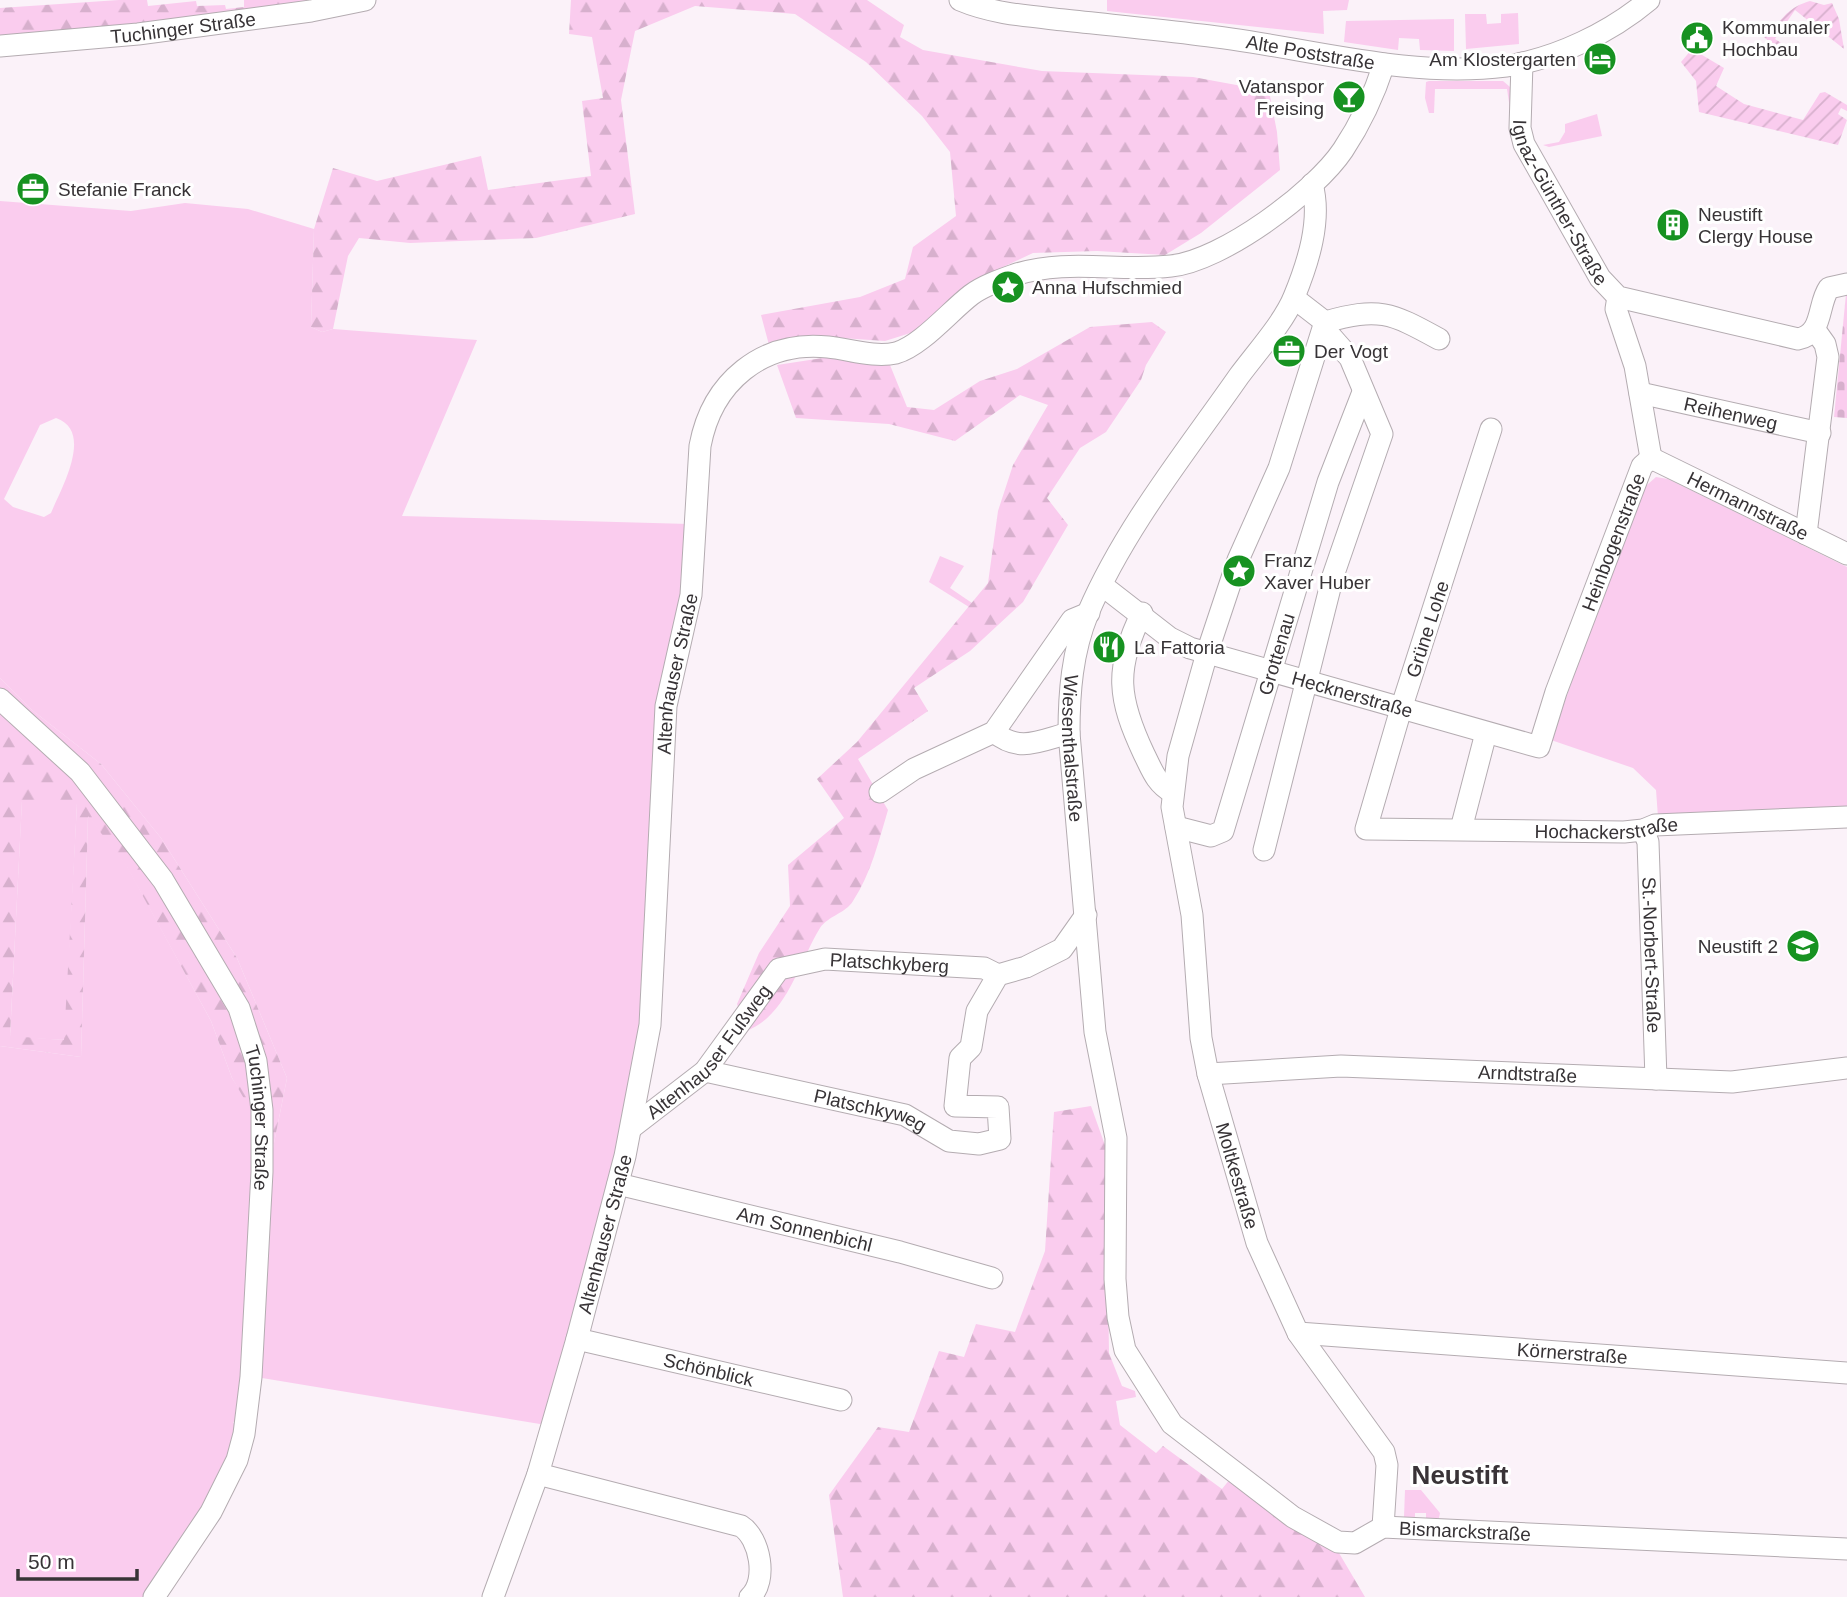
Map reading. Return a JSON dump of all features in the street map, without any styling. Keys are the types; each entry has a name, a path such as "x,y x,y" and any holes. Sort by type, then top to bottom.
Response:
{"street":[{"name":"Tuchinger Straße","path":"0,46 138,34 312,11 365,0"},
{"name":"Alte Poststraße","path":"960,0 1001,13 1203,35 1384,64 1459,69 1522,63 1587,38 1649,0"},
{"name":"Ignaz-Günther-Straße","path":"1522,63 1520,128 1524,145 1600,278 1618,297 1786,338 1806,338 1815,330"},
{"path":"1312,184 1342,152 1364,116 1384,64"},
{"name":"Wiesenthalstraße","path":"1145,1385 1125,1350 1117,1307 1116,1138 1095,1032 1069,733 1069,692 1076,653 1089,613 1142,516 1184,452 1294,298 1316,219 1317,204 1312,184"},
{"name":"Altenhauser Straße","path":"493,1597 538,1474 577,1339 631,1128 650,1025 666,706 694,572 699,453 706,422 726,385 751,362 786,349 825,347 887,355 903,351 976,292 1036,268 1077,265 1149,268 1175,266 1206,258 1240,239 1312,184"},
{"path":"1806,534 1828,357 1825,344 1815,330 1826,292 1833,286 1847,284"},
{"name":"Heinbogenstraße","path":"1539,747 1560,680 1642,466 1651,458 1635,366 1616,309 1618,297"},
{"name":"Grottenau","path":"1264,850 1334,576 1382,434 1350,358 1328,333 1325,322 1294,298"},
{"path":"1207,653 1238,560 1279,468 1325,322 1360,312 1377,312 1398,317 1439,339"},
{"name":"Grottenau","path":"1176,827 1211,835 1223,831 1328,482 1363,392"},
{"name":"Reihenweg","path":"1640,393 1820,433"},
{"name":"Grüne Lohe","path":"1367,829 1401,709 1491,429"},
{"name":"Hermannstraße","path":"1651,458 1847,554"},
{"name":"Hecknerstraße","path":"1103,586 1177,643 1539,747"},
{"path":"880,792 914,769 994,732 1072,620 1089,613"},
{"path":"1142,614 1128,642 1121,677 1123,704 1158,783 1172,792"},
{"name":"Moltkestraße","path":"1207,653 1178,756 1172,792 1194,935 1201,1038 1208,1074 1257,1243 1298,1333 1384,1452 1387,1465 1383,1527"},
{"name":"Tuchinger Straße","path":"0,699 80,772 163,880 239,1008 256,1061 262,1110 262,1172 251,1377 244,1434 234,1469 211,1512 154,1597"},
{"path":"994,732 1008,744 1017,745 1069,733"},
{"path":"1461,829 1486,733"},
{"name":"Hochackerstraße","path":"1367,829 1643,830 1655,825 1847,817"},
{"name":"St.-Norbert-Straße","path":"1643,830 1648,842 1656,1080"},
{"path":"998,975 1026,967 1062,949 1086,915"},
{"name":"Platschkyberg","path":"779,969 825,959 883,960 984,968 998,975"},
{"name":"Altenhauser Fußweg","path":"631,1128 705,1071 779,969"},
{"name":"Platschkyweg","path":"705,1071 905,1115 949,1141 979,1144 1000,1139 998,1107 956,1106 960,1058 971,1047 977,1011 998,975"},
{"name":"Arndtstraße","path":"1208,1074 1341,1066 1732,1082 1847,1068"},
{"name":"Am Sonnenbichl","path":"618,1184 920,1256 992,1278"},
{"name":"Körnerstraße","path":"1298,1333 1847,1373"},
{"name":"Schönblick","path":"577,1339 841,1400"},
{"name":"Bismarckstraße","path":"1145,1385 1172,1424 1224,1466 1320,1534 1338,1542 1355,1543 1383,1527 1847,1549"},
{"path":"538,1474 741,1526 754,1538 758,1557 759,1586 750,1597"}],"green space":[{"path":"147,0 148,6 196,1 197,6 225,5 226,9 244,7 244,0 335,0 0,39 0,8"},
{"path":"571,0 867,0 904,25 900,37 923,50 1042,71 1193,77 1269,91 1277,132 1280,170 1201,233 1165,255 1097,251 1033,253 977,279 920,330 885,341 812,336 769,345 761,315 860,297 905,279 913,247 956,216 950,152 922,116 866,62 795,14 695,6 635,31 621,100 635,214 536,238 410,243 359,238 348,256 333,329 322,332 311,327 314,229 333,168 377,181 481,156 488,190 591,176 582,101 603,98 592,37 569,34"},
{"path":"1107,0 1349,0 1347,10 1323,11 1324,34 1107,11"},
{"path":"1810,1 1824,5 1832,3 1839,19 1844,49 1795,10 1775,39 1781,43 1777,49 1763,36 1794,8"},
{"path":"1518,13 1519,44 1466,49 1465,14 1486,14 1487,24 1501,23 1501,14"},
{"path":"1454,19 1454,51 1420,50 1419,39 1399,38 1398,50 1344,42 1346,21"},
{"path":"1692,49 1724,68 1716,86 1744,104 1803,120 1820,93 1825,92 1847,105 1847,111 1841,108 1838,114 1847,120 1838,145 1699,112 1696,81 1681,62"},
{"path":"1503,81 1510,87 1510,109 1507,89 1435,89 1434,113 1429,113 1425,98 1426,82"},
{"path":"1597,114 1602,136 1549,147 1543,145 1559,142 1565,132 1565,124"},
{"path":"0,201 131,211 185,203 248,209 314,229 311,327 322,332 333,329 477,340 402,516 689,524 650,962 620,1141 546,1425 256,1377 266,1141 273,1148 287,1078 237,958 161,838 101,764 32,710 0,678","holes":["56,418 67,425 73,435 72,461 51,513 44,517 13,507 4,499 40,425"]},
{"path":"1847,294 1847,418 1834,417"},
{"path":"1152,322 1166,332 1146,365 1141,380 1106,432 1080,448 1047,498 1068,525 1023,602 970,651 914,688 928,711 858,759 888,810 870,868 850,905 820,928 782,1001 760,1024 746,1031 737,1004 759,953 790,906 788,865 844,818 817,779 857,742 988,583 998,511 1013,465 1048,405 1020,395 955,441 889,424 796,418 777,365 829,357 890,365 907,407 934,410 980,381 1017,369 1090,327"},
{"path":"1656,477 1668,479 1847,567 1847,811 1658,817 1656,790 1633,768 1551,740 1639,492"},
{"path":"940,556 964,566 950,588 972,603 969,607 929,582"},
{"path":"0,678 32,710 101,764 161,838 237,958 287,1078 273,1148 232,1078 211,1021 127,867 88,816 81,1057 0,1046","holes":["22,801 77,804 64,1040 10,1036"]},
{"path":"22,800 77,803 65,1040 10,1037"},
{"path":"88,815 127,866 211,1021 232,1078 258,1119 240,1411 233,1423 243,1425 233,1459 150,1597 0,1597 0,1046 81,1057"},
{"path":"1091,1106 1106,1148 1109,1353 1122,1386 1135,1391 1136,1397 1116,1401 1120,1425 1156,1453 1163,1446 1222,1489 1230,1479 1339,1553 1365,1597 843,1597 829,1495 878,1427 909,1432 939,1351 964,1357 976,1324 1015,1332 1045,1251 1054,1112"},
{"path":"1405,1490 1421,1490 1440,1513 1439,1518 1426,1518 1426,1513 1415,1513 1415,1518 1404,1517"}],"place":[{"name":"Kommunaler Hochbau","path":"1697,38"},
{"name":"Am Klostergarten","path":"1600,59"},
{"name":"Vatanspor Freising","path":"1349,97"},
{"name":"Stefanie Franck","path":"33,189"},
{"name":"Neustift Clergy House","path":"1673,225"},
{"name":"Anna Hufschmied","path":"1008,287"},
{"name":"Der Vogt","path":"1289,351"},
{"name":"Franz Xaver Huber","path":"1239,571"},
{"name":"La Fattoria","path":"1109,647"},
{"name":"Neustift 2","path":"1803,946"}],"district":[{"name":"Neustift","path":"1460,1475"}]}
